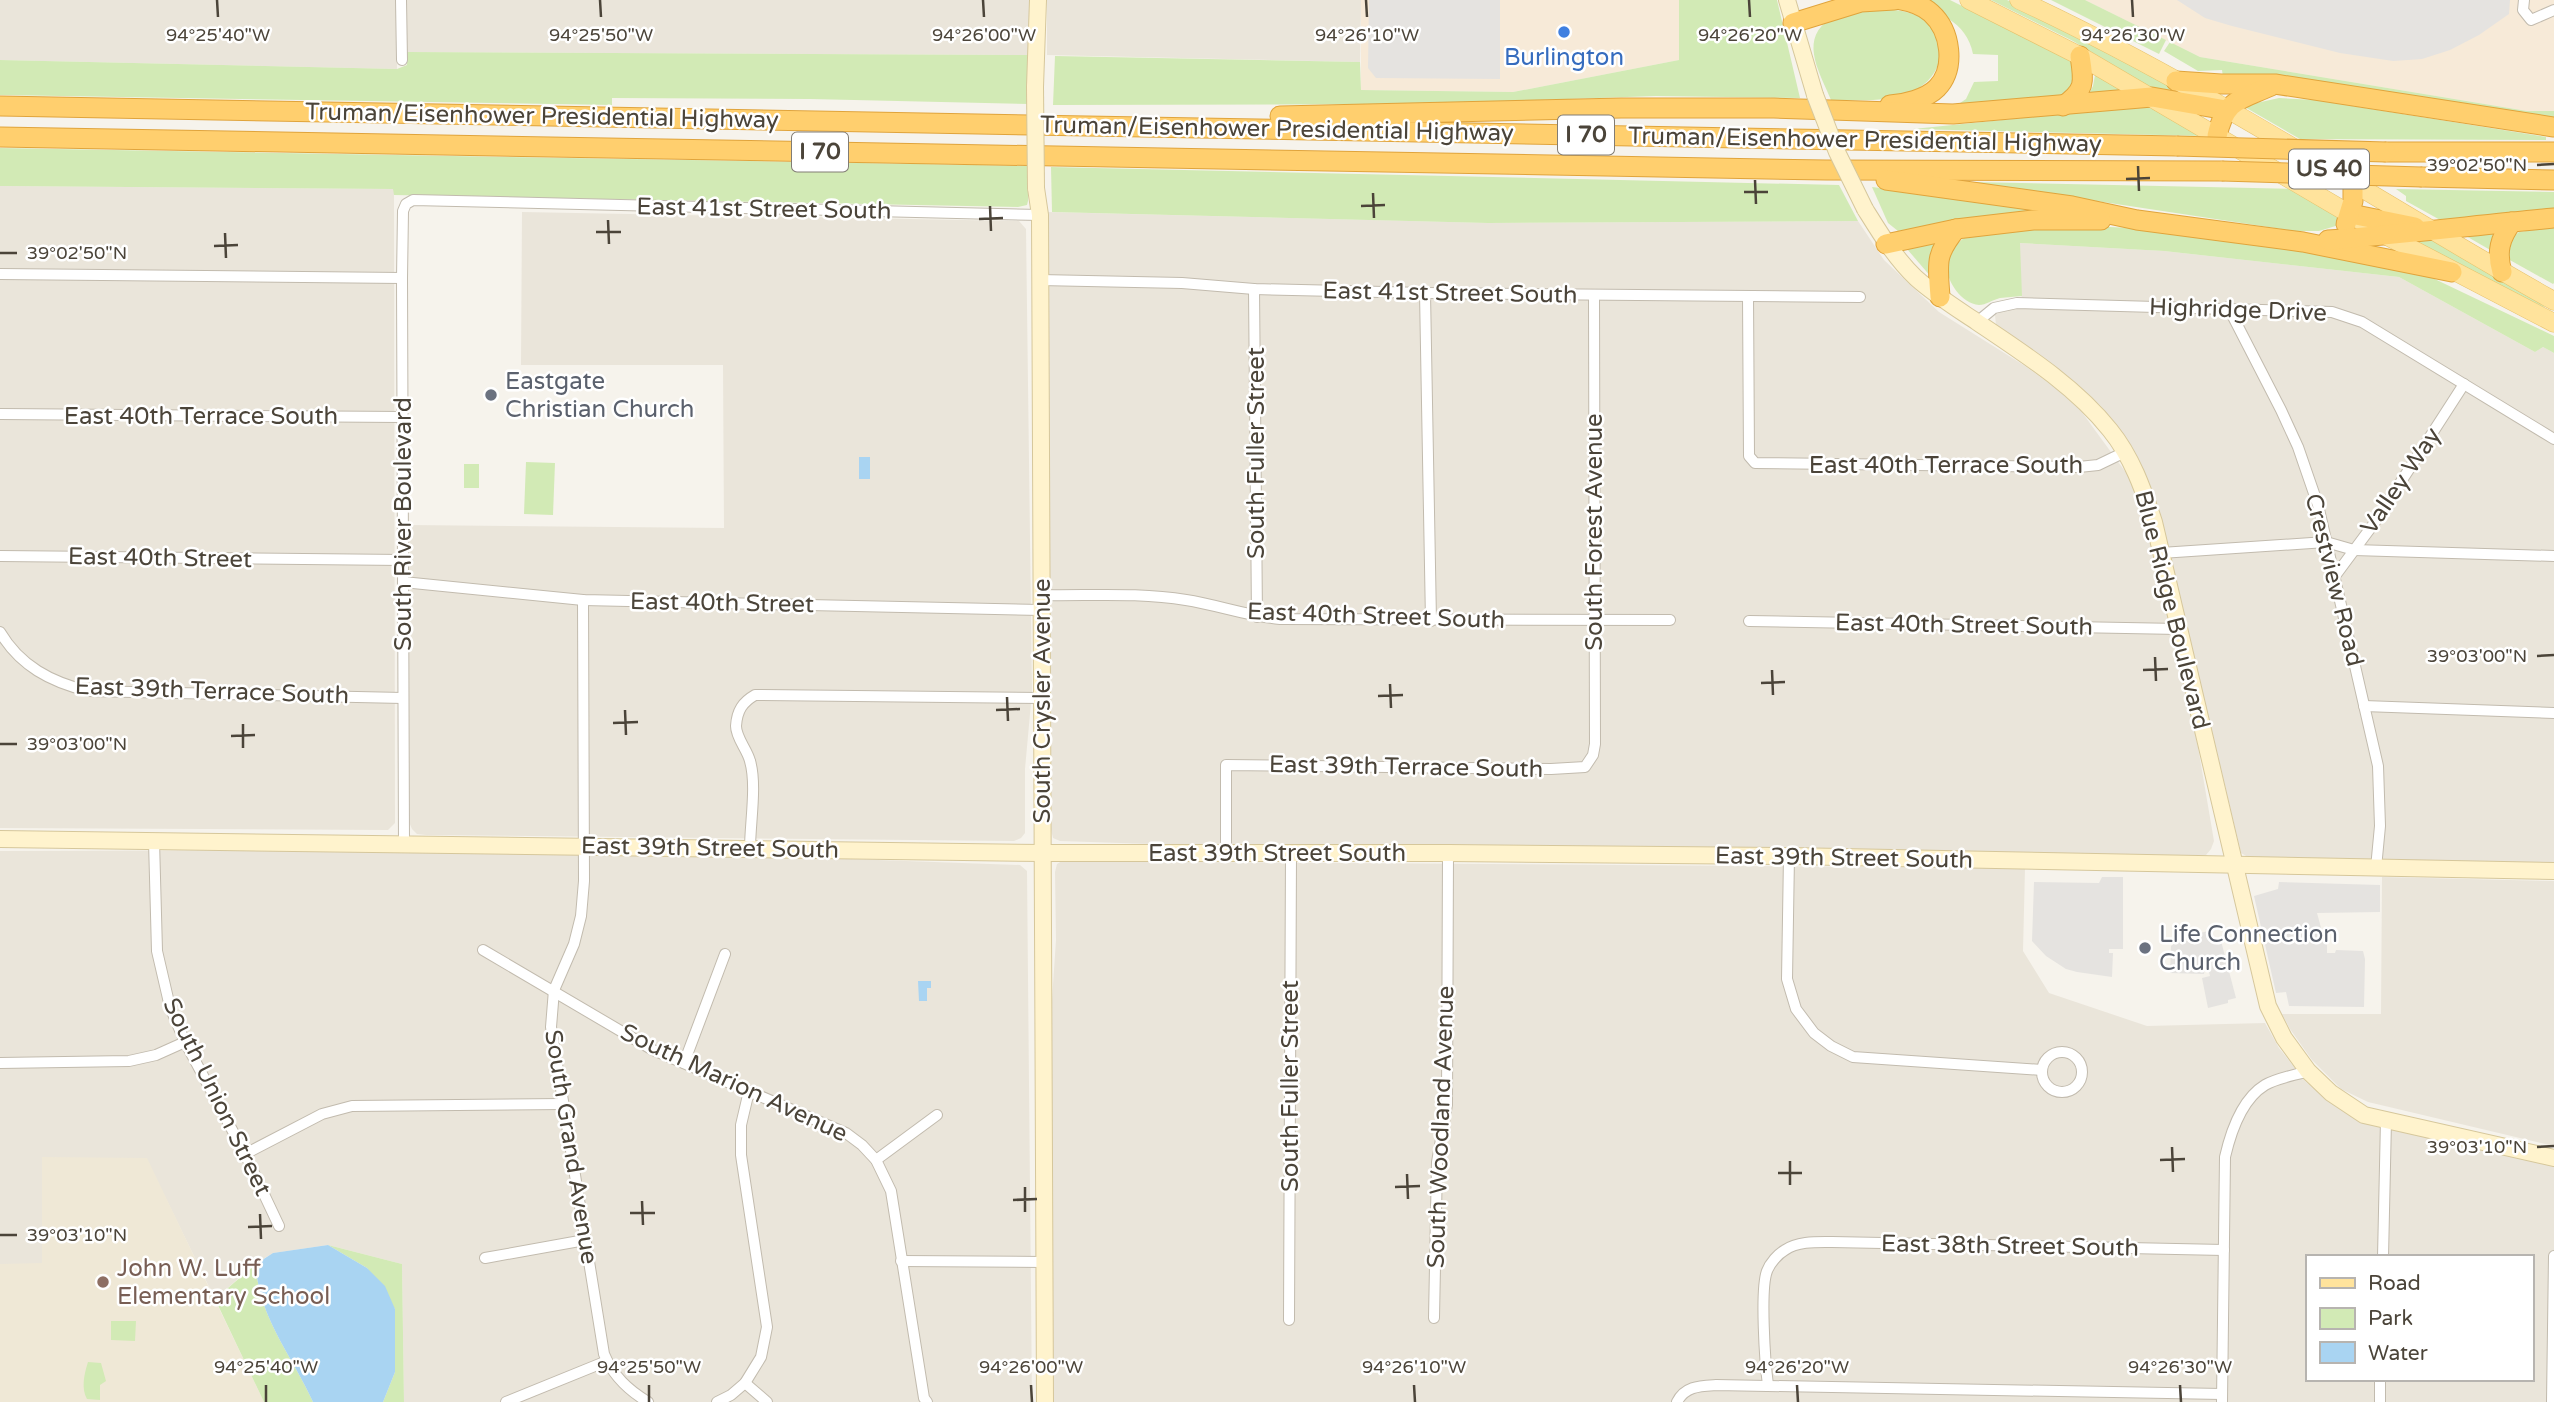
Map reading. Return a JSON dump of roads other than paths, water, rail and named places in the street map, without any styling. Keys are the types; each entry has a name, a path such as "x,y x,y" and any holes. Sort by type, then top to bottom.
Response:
{"highway":[{"path":"1793,23 1861,2 1894,0"},
{"path":"1088,125 1621,107 1848,110 1905,104 1936,89 1946,72 1950,54 1945,33 1930,12 1901,0"},
{"path":"2063,106 2077,97 2082,87 2080,56"},
{"path":"2176,81 2275,84 2554,127"},
{"path":"2217,136 2226,110 2275,84"},
{"path":"1848,110 1863,113 1953,114 2152,97 2190,106 2226,110"},
{"name":"Truman/Eisenhower Presidential Highway","path":"0,106 2386,152 2554,152"},
{"name":"Truman/Eisenhower Presidential Highway","path":"0,137 1826,170 2222,171 2554,180"},
{"path":"1826,170 1938,189 2071,206 2137,220 2303,242 2452,272"},
{"path":"2331,239 2344,230 2351,214 2353,183"},
{"path":"2351,214 2432,229"},
{"path":"2303,242 2554,218"},
{"path":"1886,244 1956,229 2033,220 2137,220"},
{"path":"2502,272 2498,259 2499,246 2503,234 2512,222"},
{"path":"1940,297 1938,257 1945,242 1956,229"}],"main road":[{"name":"South Crysler Avenue","path":"1038,0 1035,87 1036,188 1040,215 1045,1402"},
{"name":"Blue Ridge Boulevard","path":"1787,0 1815,95 1837,152 1886,244 1915,276 1940,297 2087,403 2111,431 2140,481 2154,522 2268,1006 2284,1038 2308,1072 2331,1093 2364,1115 2554,1157"},
{"name":"US 40","path":"1969,0 2080,56 2452,272 2554,323"},
{"name":"US 40","path":"2019,0 2176,81 2554,300"},
{"name":"East 39th Street South","path":"0,839 1043,853 1789,856 2554,871"}],"street":[{"path":"401,0 402,60"},
{"path":"2524,0 2524,10 2531,20 2554,10"},
{"name":"East 41st Street South","path":"406,204 413,200 1040,215"},
{"name":"South River Boulevard","path":"404,844 402,278 403,211 406,204"},
{"path":"0,274 402,278"},
{"name":"East 41st Street South","path":"1040,280 1425,293 1860,297"},
{"name":"South Fuller Street","path":"1254,289 1257,617"},
{"path":"1425,293 1431,621"},
{"name":"South Forest Avenue","path":"1585,767 1593,755 1595,744 1594,295"},
{"name":"East 40th Terrace South","path":"1748,296 1749,456 1755,463 2079,467 2098,465 2125,452"},
{"name":"Highridge Drive","path":"1977,322 1994,308 2017,303 2332,312 2362,322 2554,439"},
{"name":"Crestview Road","path":"2228,307 2298,447 2318,505 2379,784 2380,826 2376,868"},
{"name":"Valley Way","path":"2334,576 2375,522 2464,384"},
{"name":"East 40th Terrace South","path":"0,414 402,417"},
{"path":"2161,553 2326,542 2354,550 2554,556"},
{"name":"East 40th Street","path":"0,556 403,560"},
{"name":"East 40th Street","path":"404,582 583,600 1041,602"},
{"name":"East 40th Street South","path":"1041,602 1154,596 1188,600 1257,617 1431,621 1670,621"},
{"name":"South Grand Avenue","path":"583,600 581,916 574,944 554,990 551,1027 607,1362"},
{"name":"East 40th Street South","path":"1749,621 2179,629"},
{"name":"East 39th Terrace South","path":"0,632 13,651 42,675 88,691 403,698"},
{"path":"750,849 750,760 736,728 738,711 744,702 755,695 1042,698"},
{"path":"2364,706 2554,713"},
{"name":"East 39th Terrace South","path":"1226,853 1226,765 1551,769 1585,767"},
{"name":"South Union Street","path":"154,841 157,951 170,1007 185,1042 245,1154 279,1226"},
{"name":"South Fuller Street","path":"1289,1320 1291,853"},
{"name":"South Woodland Avenue","path":"1434,1318 1437,1162 1447,1105 1448,853"},
{"path":"1789,856 1787,979 1796,1009 1830,1046 1853,1057 2042,1070"},
{"name":"South Marion Avenue","path":"483,950 653,1050 846,1133 862,1145 876,1160 891,1191 924,1398 927,1402"},
{"path":"684,1063 725,954"},
{"path":"0,1063 129,1061 156,1055 185,1042"},
{"path":"1677,1402 1684,1391 1698,1385 2222,1398 2225,1157 2236,1121 2249,1101 2266,1084 2308,1072"},
{"path":"718,1402 745,1383 761,1357 767,1327 741,1155 741,1125 748,1091"},
{"path":"245,1154 322,1114 352,1106 563,1104"},
{"path":"876,1160 937,1115"},
{"path":"2383,1255 2386,1120"},
{"path":"485,1258 585,1240"},
{"name":"East 38th Street South","path":"1768,1385 1765,1362 1767,1271 1774,1259 1784,1250 1797,1244 1846,1242 2224,1250"},
{"path":"2552,1402 2554,1256"},
{"path":"901,1261 1045,1262"},
{"path":"506,1402 607,1362 617,1378 632,1393 648,1402"},
{"path":"2380,1381 2380,1402"},
{"path":"745,1383 767,1402"}],"water":[{"path":"859,457 870,457 870,479 859,479"},
{"path":"918,981 931,981 931,988 927,988 927,1001 919,1001"},
{"path":"328,1245 367,1268 385,1286 395,1309 395,1372 383,1402 313,1402 277,1335 263,1301 256,1264 273,1253"}],"place":[{"name":"Burlington","path":"1564,32"},
{"name":"Eastgate Christian Church","path":"491,395"},
{"name":"Life Connection Church","path":"2145,948"},
{"name":"John W. Luff Elementary School","path":"103,1282"}]}
